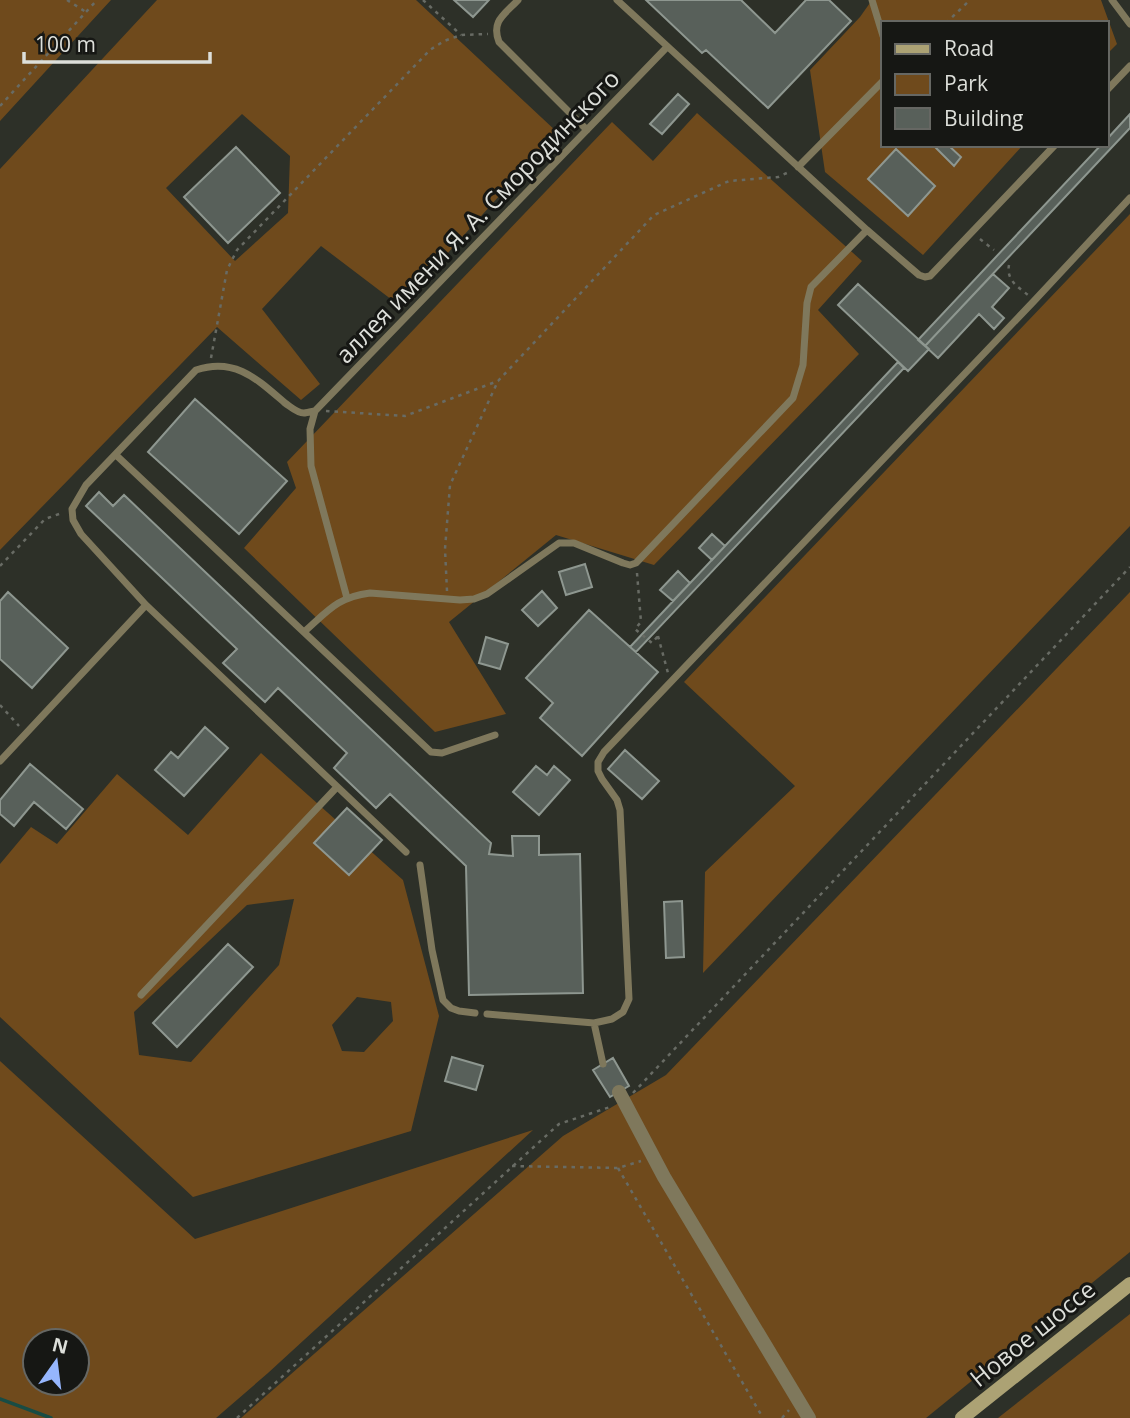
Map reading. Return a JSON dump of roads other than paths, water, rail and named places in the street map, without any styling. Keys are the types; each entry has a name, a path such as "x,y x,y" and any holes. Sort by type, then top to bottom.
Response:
{"main road":[{"name":"Новое шоссе","path":"962,1418 1130,1284"}],"street":[{"path":"622,1097 654,1157 810,1418"}],"lane":[{"path":"518,0 497,22 495,32 499,43 587,130"},
{"path":"617,0 919,275 925,277 935,271 1053,147"},
{"path":"872,0 881,29"},
{"path":"1112,0 1130,24"},
{"name":"аллея имени Я. А. Смородинского","path":"315,411 667,47"},
{"path":"1109,88 1130,66"},
{"path":"798,167 881,83"},
{"path":"487,1014 594,1023 612,1019 622,1012 629,999 620,810 617,800 598,771 598,762 604,752 1130,198"},
{"path":"304,632 333,606 347,598 370,593 474,599 487,594 559,543 574,543 623,563 636,563 793,398 803,365 807,303 811,288 867,230"},
{"path":"315,411 305,414 295,411 252,375 210,365 196,370 86,485 72,509 73,520 81,534 146,605 406,852"},
{"path":"315,411 310,429 311,466 347,598"},
{"path":"116,454 431,752 442,753 495,735"},
{"path":"0,761 146,605"},
{"path":"141,995 337,788"},
{"path":"420,865 432,950 443,1000 451,1008 475,1013"},
{"path":"594,1023 603,1064"}],"waterway":[{"path":"0,1399 51,1418"}]}
